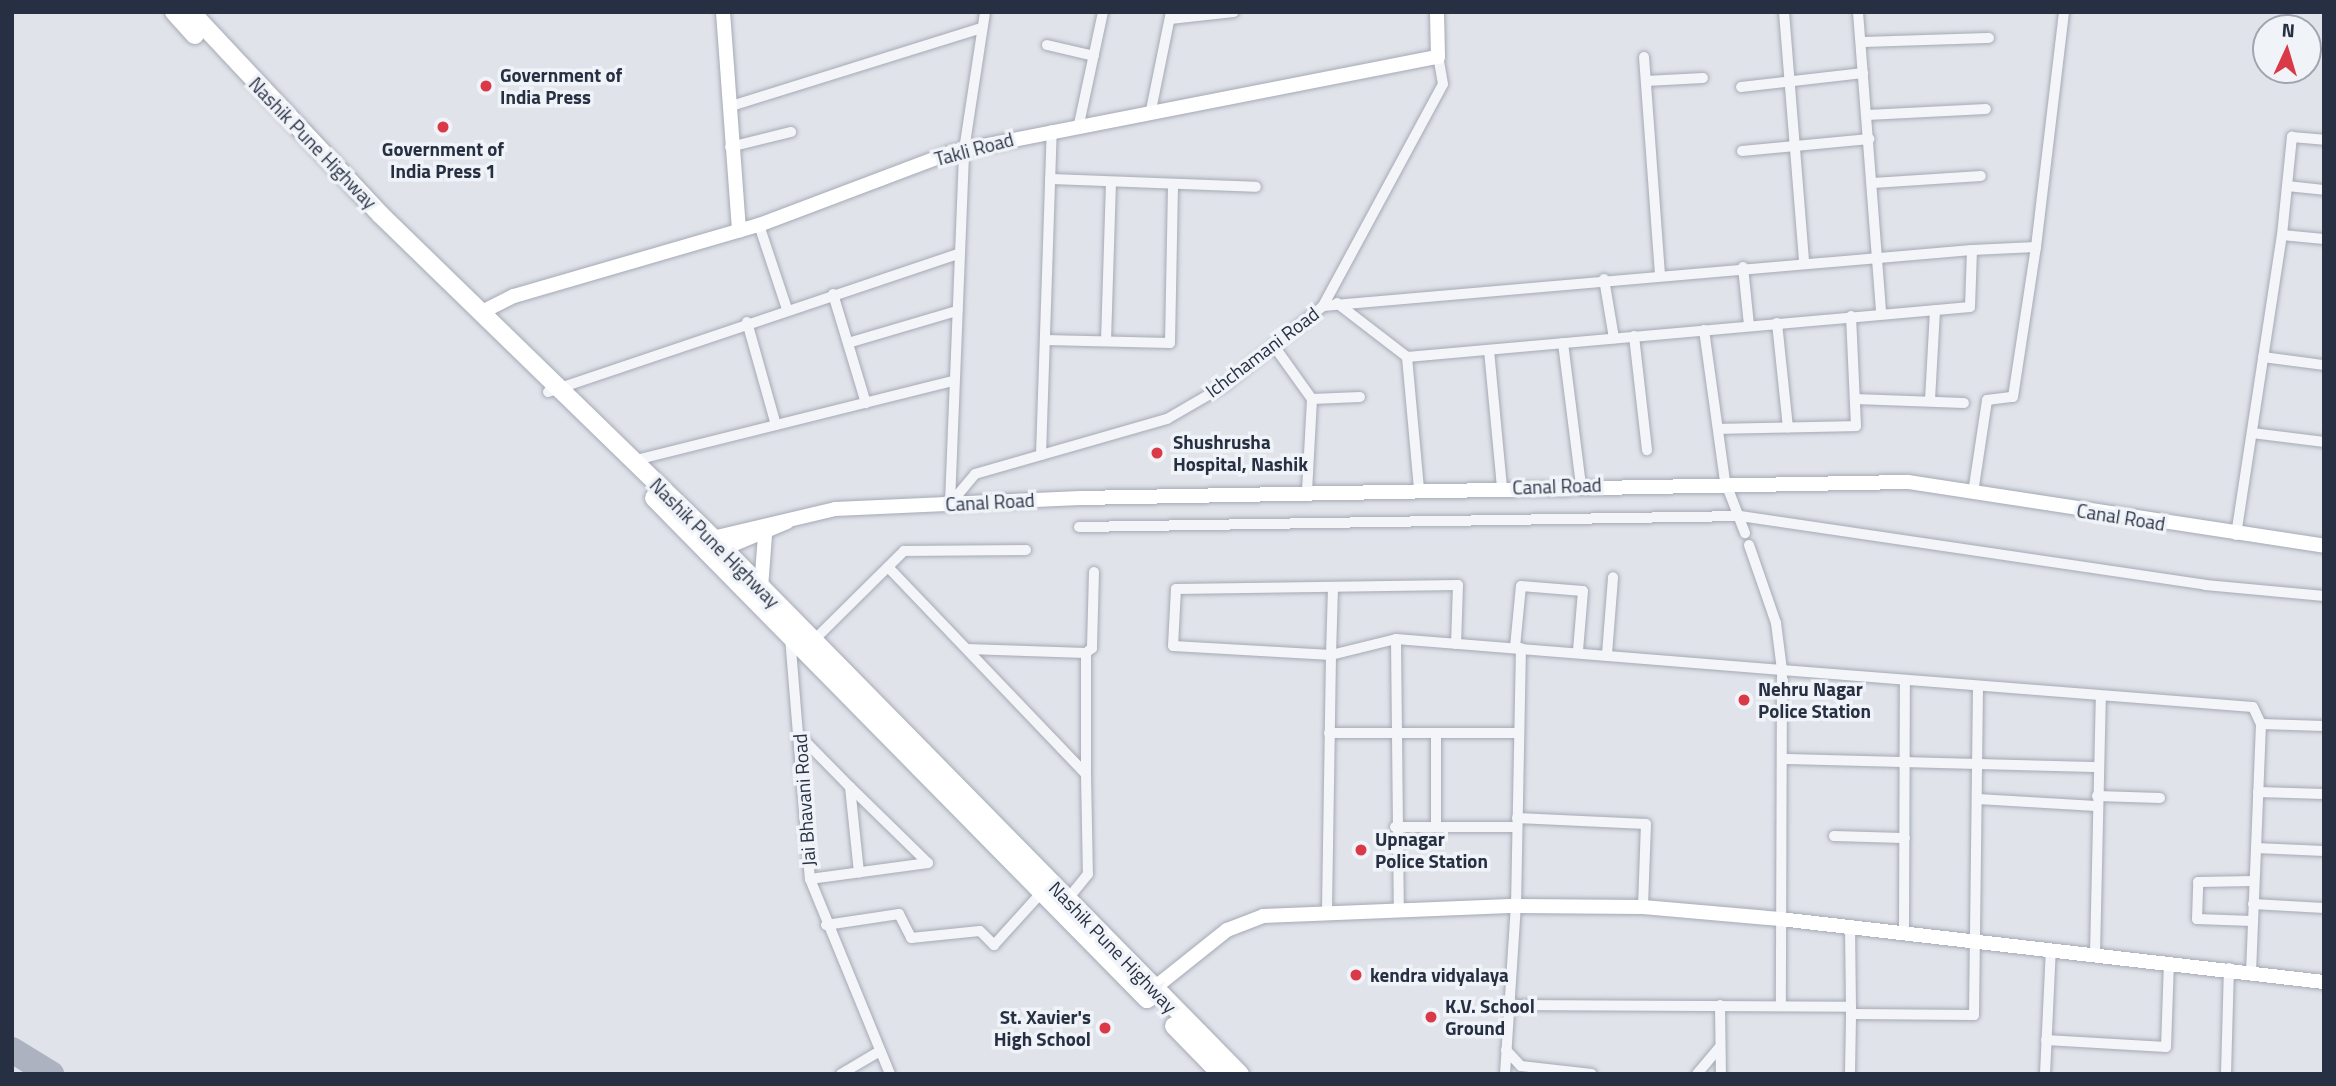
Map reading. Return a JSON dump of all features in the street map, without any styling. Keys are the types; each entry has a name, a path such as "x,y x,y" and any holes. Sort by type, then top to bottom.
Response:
{"highway":[{"name":"Nashik Pune Highway","path":"174,12 711,546 761,587 812,643 1240,1074"},
{"name":"Nashik Pune Highway","path":"191,12 482,312 553,390 632,461 790,637 1221,1074"}],"street":[{"path":"723,12 730,147 739,230"},
{"path":"950,504 964,150 985,12"},
{"path":"1079,124 1103,12"},
{"path":"1151,110 1171,15 1234,12"},
{"path":"1437,12 1438,57"},
{"path":"1784,12 1804,262"},
{"path":"1858,12 1881,313"},
{"path":"1973,493 1987,400 2013,397 2036,247 2064,12"},
{"path":"728,107 982,28"},
{"path":"1861,42 1989,38"},
{"path":"1047,45 1094,56"},
{"name":"Takli Road","path":"482,312 514,296 759,225 964,150 1052,129 1438,57"},
{"name":"Ichchamani Road","path":"950,504 975,474 1167,419 1224,386 1324,306 1443,85 1438,57"},
{"path":"1644,57 1660,274"},
{"path":"1741,87 1863,73"},
{"path":"1646,81 1703,78"},
{"path":"1867,115 1986,109"},
{"path":"1041,455 1052,129"},
{"path":"730,147 790,132"},
{"path":"2236,535 2282,235 2292,137 2324,140"},
{"path":"1742,151 1869,139"},
{"path":"1873,183 1981,176"},
{"path":"1050,179 1256,187"},
{"path":"1106,341 1111,182"},
{"path":"1045,340 1170,343 1173,184"},
{"path":"2287,186 2324,190"},
{"path":"759,225 787,309"},
{"path":"2282,235 2324,239"},
{"path":"1324,306 1743,267 2036,247"},
{"path":"1337,303 1407,357 1970,307 1972,250"},
{"path":"553,390 747,322 959,254"},
{"path":"1743,267 1749,325"},
{"path":"1604,279 1614,338"},
{"path":"833,294 866,403"},
{"path":"1930,400 1935,310"},
{"path":"848,343 957,311"},
{"path":"1718,429 1856,425 1851,316"},
{"path":"747,322 776,425"},
{"path":"1777,323 1788,427"},
{"path":"1704,330 1725,481 1745,533"},
{"path":"1634,336 1647,450"},
{"path":"1563,343 1581,485"},
{"path":"1274,346 1312,399 1307,492"},
{"path":"1489,349 1502,488"},
{"path":"1407,357 1419,490"},
{"path":"2263,357 2324,365"},
{"path":"632,461 954,381"},
{"path":"1312,399 1360,397"},
{"path":"1855,399 1964,403"},
{"path":"2252,433 2324,442"},
{"name":"Canal Road","path":"711,546 835,509 1307,492 1725,481 1908,482 2236,535 2324,546"},
{"path":"1079,527 1740,516 2205,585 2324,596"},
{"name":"Canal Road","path":"711,546 765,535 787,522"},
{"path":"761,587 765,535"},
{"path":"1749,545 1776,623 1782,670 1781,1005"},
{"path":"812,643 904,551 1026,550"},
{"path":"888,567 1086,774"},
{"path":"1067,900 1088,874 1086,653 1091,648 1094,572"},
{"path":"1607,654 1613,577"},
{"path":"1456,644 1458,585 1176,589 1173,646 1331,655 1396,639 1456,644 1578,650 1905,682 2252,707 2262,724 2251,969"},
{"path":"1505,1074 1516,906 1516,733 1521,586 1583,591 1578,650"},
{"path":"1327,909 1333,588"},
{"name":"Jai Bhavani Road","path":"790,637 801,737 810,879 826,925 890,1074"},
{"path":"1396,639 1395,827 1399,907"},
{"path":"967,649 1086,653"},
{"path":"1904,932 1905,682"},
{"path":"1509,1005 1781,1005 1974,1016 1978,688"},
{"path":"2095,954 2097,767 2101,697"},
{"path":"2262,724 2324,726"},
{"path":"1329,733 1516,733"},
{"path":"1436,734 1436,827"},
{"path":"801,737 928,863 810,879"},
{"path":"1783,759 1906,759 2097,767"},
{"path":"850,787 859,873"},
{"path":"2258,792 2324,793"},
{"path":"1978,799 2097,801 2160,798"},
{"path":"1395,827 1517,822 1646,824 1643,907"},
{"path":"1834,836 1905,838"},
{"path":"2256,848 2324,850"},
{"path":"2252,922 2197,919 2198,882 2254,881"},
{"path":"826,925 899,914 911,938 980,931 994,945 1041,893"},
{"path":"2253,904 2324,908"},
{"path":"1153,989 1227,930 1263,916 1327,909 1516,906 1643,907 1780,919 2251,969 2324,982"},
{"path":"1850,926 1850,1074"},
{"path":"2045,1074 2051,949"},
{"path":"2046,1040 2166,1047 2169,962"},
{"path":"2226,1074 2229,967"},
{"path":"1720,1005 1720,1074"},
{"path":"1697,1074 1720,1047"},
{"path":"1506,1050 1521,1066 1592,1074"},
{"path":"841,1074 880,1051"}],"taxiway":[{"path":"12,1050 51,1074"}],"place":[{"name":"Government of India Press","path":"486,86"},
{"name":"Government of India Press 1","path":"443,127"},
{"name":"Shushrusha Hospital, Nashik","path":"1157,453"},
{"name":"Nehru Nagar Police Station","path":"1744,700"},
{"name":"Upnagar Police Station","path":"1361,850"},
{"name":"kendra vidyalaya","path":"1356,975"},
{"name":"K.V. School Ground","path":"1431,1017"},
{"name":"St. Xavier's High School","path":"1105,1028"}]}
